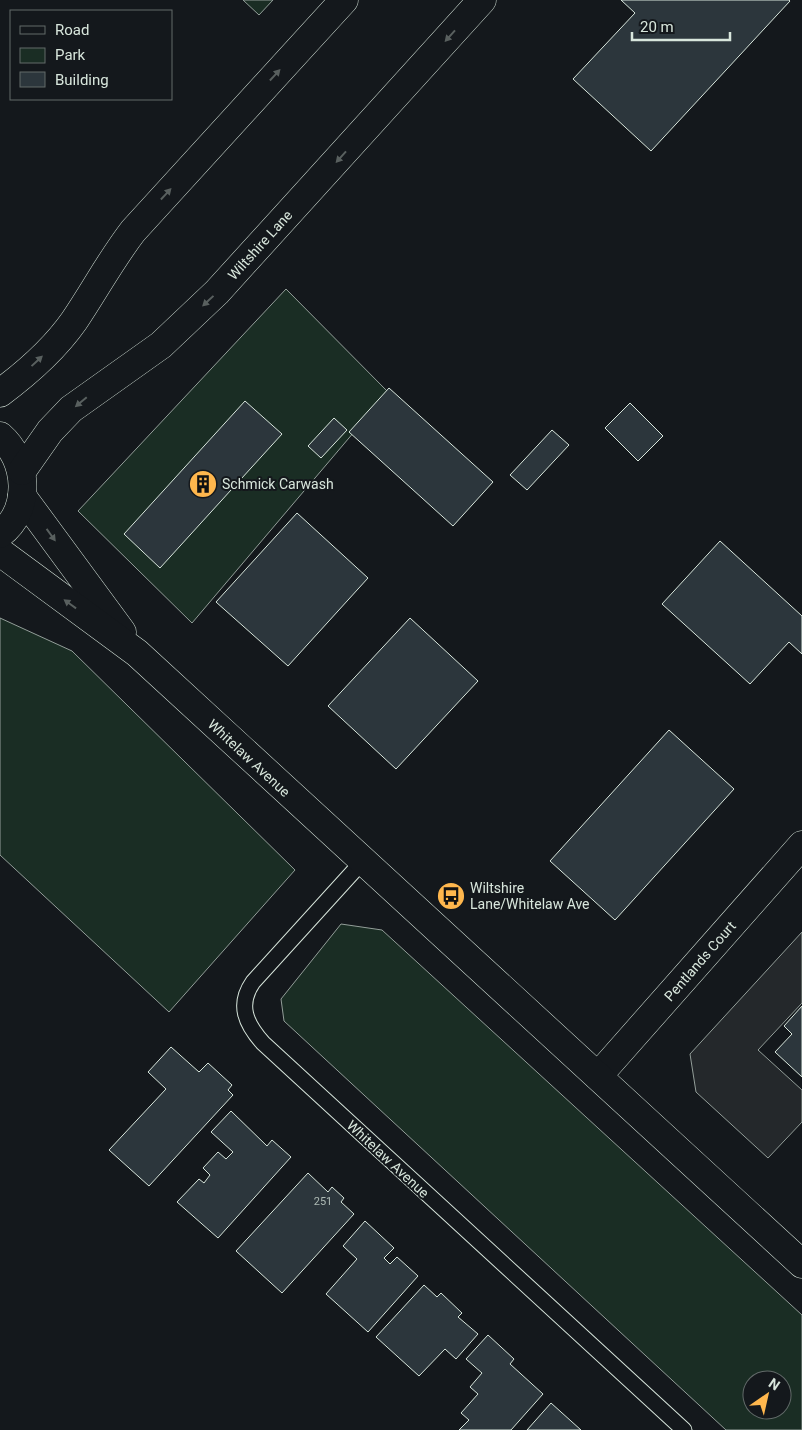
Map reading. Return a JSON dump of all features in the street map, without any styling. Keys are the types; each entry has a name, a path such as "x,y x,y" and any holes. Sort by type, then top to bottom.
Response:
{"street":[{"path":"0,393 40,359 62,336 74,321 105,269 133,231 344,0"},
{"name":"Wiltshire Lane","path":"0,534 16,515 22,483 45,438 66,414 92,393 161,345 217,292 482,0"},
{"name":"Whitelaw Avenue","path":"0,436 10,446 22,483 137,653"},
{"name":"Whitelaw Avenue","path":"0,552 137,653 362,862 802,1264"},
{"name":"Pentlands Court","path":"598,1076 802,845"}],"lane":[{"name":"Whitelaw Avenue","path":"362,862 253,982 244,1001 244,1014 250,1026 262,1043 684,1430"}],"green space":[{"path":"243,0 273,0 259,15"},
{"path":"286,289 388,392 192,623 78,511"},
{"path":"0,618 72,651 295,870 169,1012 0,855"},
{"path":"341,924 382,930 802,1315 802,1430 726,1430 284,1021 281,999"}],"shaded area":[{"path":"802,932 802,1003 758,1050 802,1090 802,1122 768,1158 696,1092 690,1054"}],"building":[{"path":"621,0 790,1 651,151 573,79 635,13"},
{"path":"389,388 493,482 453,526 349,432"},
{"name":"Schmick Carwash","path":"245,401 282,434 160,568 124,534"},
{"path":"630,403 663,436 638,461 605,428"},
{"path":"334,418 347,430 321,458 308,446"},
{"path":"552,430 569,445 527,490 510,475"},
{"path":"297,513 368,578 288,666 216,602"},
{"path":"720,541 802,616 802,654 789,642 750,684 662,604"},
{"path":"410,618 478,681 396,769 328,706"},
{"path":"669,730 734,789 615,920 550,861"},
{"path":"802,1006 802,1077 775,1052 792,1034 784,1026"},
{"path":"171,1047 199,1072 208,1063 232,1085 228,1090 233,1095 149,1186 109,1150 166,1089 148,1072"},
{"path":"231,1111 267,1146 272,1140 291,1157 218,1238 177,1202 199,1179 204,1183 210,1175 203,1168 218,1152 226,1159 233,1152 211,1132"},
{"path":"308,1173 328,1192 332,1187 344,1198 341,1202 354,1214 282,1293 236,1251"},
{"path":"365,1221 394,1248 384,1258 390,1264 397,1257 418,1276 368,1332 326,1294 357,1259 343,1246"},
{"path":"424,1285 437,1297 441,1293 462,1313 458,1317 478,1334 456,1359 445,1349 419,1376 376,1337"},
{"path":"488,1335 514,1359 510,1364 543,1394 511,1430 459,1430 469,1420 461,1413 478,1394 470,1387 482,1373 466,1359"},
{"path":"551,1403 581,1430 527,1430"}],"place":[{"name":"Schmick Carwash","path":"203,484"},
{"name":"Wiltshire Lane/Whitelaw Ave","path":"451,896"}]}
